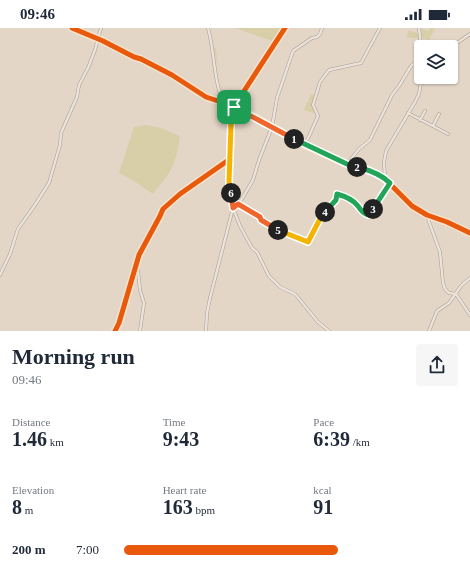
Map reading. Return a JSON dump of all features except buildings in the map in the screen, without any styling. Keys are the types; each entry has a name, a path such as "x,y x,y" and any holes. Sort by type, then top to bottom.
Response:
{"street":[{"path":"72,28 172,75 206,97 234,107 304,145 349,165 369,170 390,183 412,206 427,215 448,222 470,233"},
{"path":"0,275 10,254 18,229 35,206 49,183 60,145 61,133 77,97 79,85 88,68 101,28"},
{"path":"208,28 214,54 220,94 224,103"},
{"path":"285,28 231,111 229,182 233,208 240,226 252,248 257,252 269,276 280,287 295,294 318,322 329,331"},
{"path":"206,331 210,298 233,208 245,196 253,180 272,127 277,98 293,51 312,38 317,37 322,28"},
{"path":"304,145 318,116 313,105 320,82 331,68 361,63 380,28"},
{"path":"419,28 420,40"},
{"path":"458,42 470,34"},
{"path":"349,165 351,158 370,140 392,95 414,64"},
{"path":"385,179 385,152 419,94 421,84"},
{"path":"420,120 425,111"},
{"path":"408,113 448,134"},
{"path":"433,126 439,114"},
{"path":"115,331 121,318 139,255 163,209 180,194 230,159"},
{"path":"238,204 279,230 308,242 321,217 336,200 337,194 350,199 357,204 361,211 366,215 369,215 390,183"},
{"path":"427,215 440,252 443,283 449,293 456,294 470,315"},
{"path":"135,269 138,271 140,290 144,303 140,331"},
{"path":"429,331 437,311 449,303 461,286 470,278"}],"shaded area":[{"path":"235,28 284,28 275,42"},
{"path":"421,28 428,31 430,28 435,29 429,40 422,38"},
{"path":"409,30 419,34 420,39 406,37"},
{"path":"214,48 216,48 219,74"},
{"path":"220,78 225,95 229,101 228,103 225,102 223,96"},
{"path":"311,94 314,95 312,107 317,114 304,110"},
{"path":"146,125 161,128 180,136 177,154 172,168 153,194 119,173 134,127"}],"cycle path":[{"path":"72,28 141,59 172,75 206,97 249,114 305,145 349,165 369,170 385,179 412,206 427,215 447,222 470,233"},
{"path":"115,331 119,323 139,255 163,209 180,194 230,159 231,111 285,28"}],"route":[{"path":"234,107 304,145 349,165 369,170 390,183 369,215 366,215 361,211 357,204 350,199 337,194 336,200 321,217 308,242 279,230 238,204 233,208 229,182 231,111 234,107"}]}
